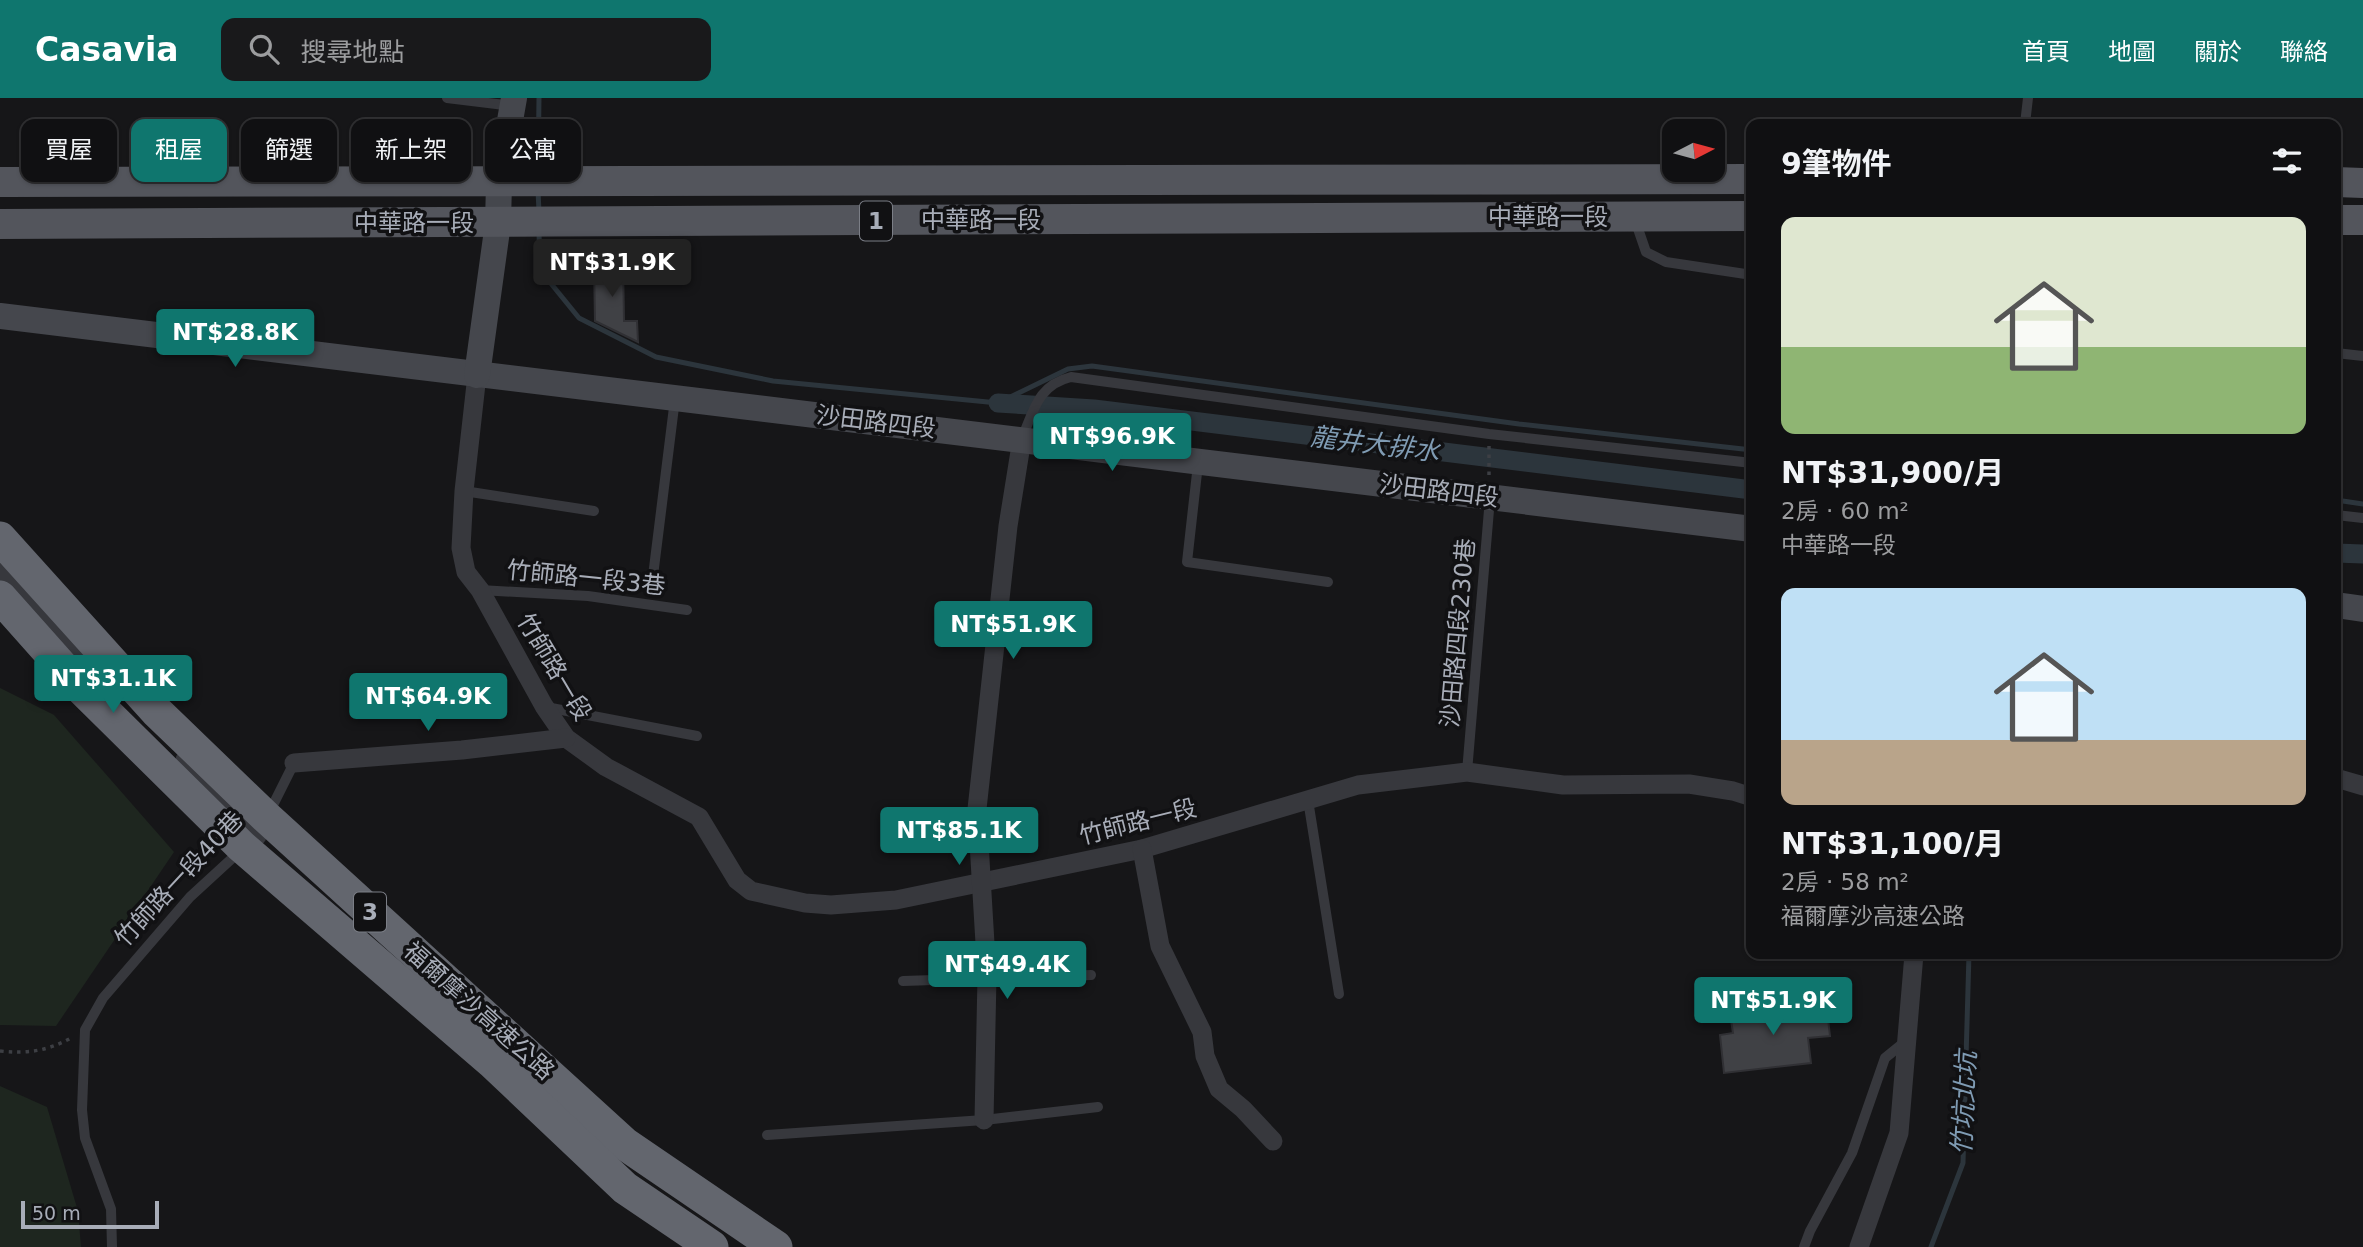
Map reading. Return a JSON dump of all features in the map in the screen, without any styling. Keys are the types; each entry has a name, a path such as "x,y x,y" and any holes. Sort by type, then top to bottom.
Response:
{"highway":[{"name":"福爾摩沙高速公路","path":"0,538 156,711 287,836 625,1144 776,1247"},
{"name":"福爾摩沙高速公路","path":"0,597 81,688 241,846 493,1063 625,1188 712,1247"}],"main road":[{"name":"中華路一段","path":"0,182 1746,180"},
{"path":"2341,182 2363,183"},
{"name":"中華路一段","path":"0,224 1746,216"},
{"path":"2341,220 2363,220"}],"street":[{"path":"477,375 498,223 499,183 514,102"},
{"name":"沙田路四段","path":"0,316 675,399 1198,460 1490,490 1746,528"},
{"name":"竹師路一段","path":"477,375 464,491 461,548 466,572 480,590 544,706 566,738 606,767 699,817 737,880 751,891 805,903 831,905 896,900 1142,849 1358,785 1468,772 1563,785 1689,784 1746,795"},
{"path":"984,1120 987,977 977,809 1008,526 1022,439"},
{"path":"0,567 257,836"},
{"path":"2341,606 2363,609"},
{"name":"竹師路一段40巷","path":"294,763 462,750 566,738"},
{"path":"2341,779 2363,786"},
{"path":"1142,849 1160,946 1202,1032 1205,1056 1219,1089 1243,1109 1273,1141"},
{"path":"1859,1247 1899,1133 1914,959"}],"lane":[{"path":"447,98 514,102"},
{"path":"2026,119 2028,98"},
{"path":"1634,216 1646,252 1666,262 1746,274"},
{"path":"2341,354 2363,356"},
{"path":"1022,439 1046,388 1057,380 1071,377 1489,433 1746,462"},
{"path":"651,592 675,399"},
{"path":"1198,460 1187,562 1328,582"},
{"name":"沙田路四段230巷","path":"1468,772 1490,490"},
{"path":"464,491 594,512"},
{"path":"2341,516 2363,518"},
{"name":"竹師路一段3巷","path":"480,590 589,596 687,610"},
{"path":"544,706 697,736"},
{"name":"竹師路一段40巷","path":"112,1247 111,1209 85,1138 82,1110 85,1030 103,998 190,897 257,836 294,763"},
{"path":"1308,800 1339,993"},
{"path":"903,981 1091,975"},
{"path":"1804,1247 1852,1153 1885,1058 1906,1041"},
{"path":"767,1135 984,1120 1098,1107"}],"path":[{"path":"1489,443 1490,490"},
{"path":"0,1051 23,1054 52,1048 85,1030"}],"shaded area":[{"path":"0,688 54,715 174,852 56,1026 0,1025"},
{"path":"0,1086 47,1107 78,1211 81,1247 0,1247"}],"building":[{"path":"623,262 624,321 637,321 638,342 595,321 594,263"},
{"path":"1826,1002 1830,1036 1808,1038 1811,1063 1724,1073 1720,1035 1733,1033 1730,1013"}],"waterway":[{"path":"539,98 539,119"},
{"path":"538,190 539,212"},
{"path":"539,232 540,270 579,318 656,357 773,381 998,403 1068,369 1092,366 1519,424 1746,449"},
{"name":"龍井大排水","path":"998,403 1094,409 1746,489"},
{"path":"2341,501 2363,504"},
{"name":"龍井大排水","path":"2341,553 2363,554"},
{"name":"竹坑北坑","path":"1931,1247 1963,1163 1969,959"}]}
